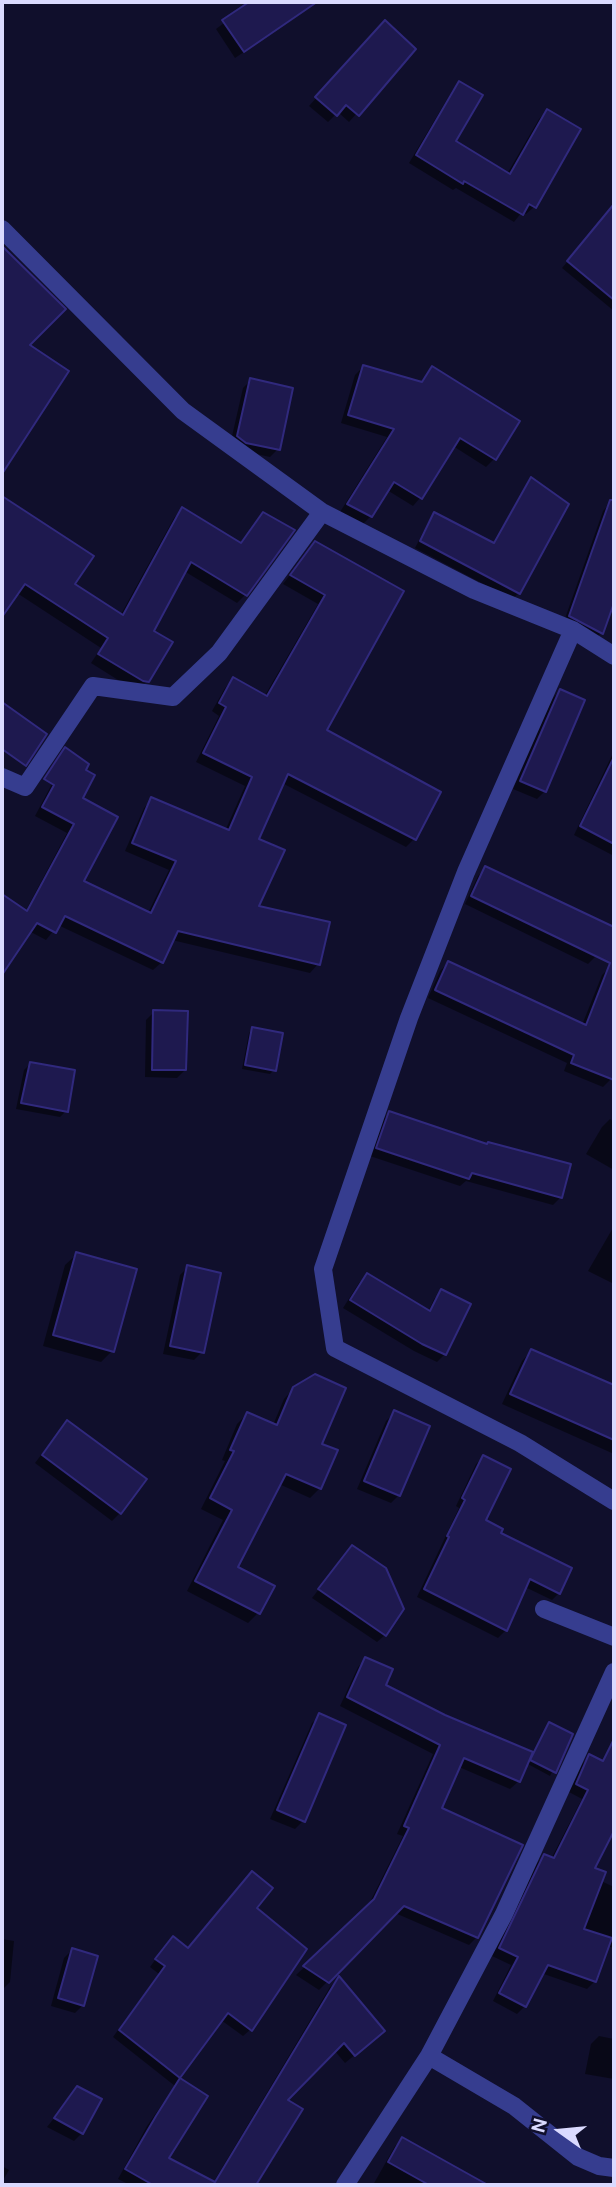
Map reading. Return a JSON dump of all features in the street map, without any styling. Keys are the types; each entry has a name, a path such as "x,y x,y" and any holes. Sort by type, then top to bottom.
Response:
{"lane":[{"path":"2,229 183,411 322,512 474,590 573,630 614,656"},
{"path":"2,777 25,787 93,685 173,697 219,653 322,512"},
{"path":"573,630 466,872 409,1018 323,1269 335,1348 520,1443 614,1501"},
{"path":"544,1609 614,1637"},
{"path":"345,2185 429,2056 504,1914 614,1672"},
{"path":"429,2056 514,2106 578,2157 599,2166 614,2168"}],"building":[{"path":"249,2 317,2 244,52 222,20"},
{"path":"385,20 416,49 359,116 346,105 337,116 315,97"},
{"path":"459,81 483,95 456,141 510,174 547,109 581,129 536,208 529,204 523,215 464,181 463,184 416,155"},
{"path":"614,204 614,300 567,261"},
{"path":"2,246 66,309 30,345 69,371 2,474"},
{"path":"363,365 422,382 432,366 520,421 496,460 460,438 422,499 394,482 372,517 347,504 394,429 348,415"},
{"path":"250,378 293,388 280,450 246,443 237,436"},
{"path":"531,477 569,504 520,594 420,541 434,512 494,543"},
{"path":"2,496 94,556 75,584 123,615 182,507 241,543 263,512 295,530 247,596 191,562 154,631 173,642 149,682 98,654 108,638 25,584 2,617"},
{"path":"610,500 614,500 614,603 603,634 569,616"},
{"path":"315,541 404,591 327,730 441,792 416,840 288,774 259,839 285,850 259,906 330,922 320,965 178,931 163,963 65,916 56,933 37,923 2,975 2,894 27,911 74,824 42,807 54,785 44,779 65,747 89,764 86,770 95,775 83,798 118,817 84,881 151,913 176,861 132,843 151,797 229,830 252,777 203,753 226,707 219,703 233,677 267,696 325,595 290,575"},
{"path":"560,689 585,700 546,792 520,781"},
{"path":"2,702 47,734 26,766 2,749"},
{"path":"614,757 614,844 580,826"},
{"path":"485,866 614,927 614,1080 571,1063 574,1055 435,990 448,961 586,1025 610,963 471,896"},
{"path":"153,1010 188,1011 186,1070 152,1070"},
{"path":"252,1027 283,1033 276,1071 245,1065"},
{"path":"30,1062 75,1070 68,1112 21,1103"},
{"path":"389,1111 487,1144 488,1142 571,1164 562,1198 472,1173 469,1179 376,1148"},
{"path":"76,1252 137,1269 114,1352 53,1335"},
{"path":"187,1265 221,1273 204,1353 170,1346"},
{"path":"367,1273 430,1311 441,1289 471,1304 446,1355 422,1344 350,1300"},
{"path":"531,1349 614,1385 614,1440 510,1394"},
{"path":"315,1374 346,1388 322,1444 338,1450 321,1489 286,1474 238,1567 275,1586 260,1614 195,1581 232,1510 210,1498 234,1451 230,1450 247,1412 277,1425 293,1387"},
{"path":"394,1410 430,1426 400,1496 364,1481"},
{"path":"67,1420 147,1479 121,1514 42,1455"},
{"path":"483,1455 511,1469 486,1520 503,1529 501,1533 572,1568 560,1594 530,1579 507,1631 424,1589"},
{"path":"352,1545 386,1568 404,1609 386,1636 318,1589"},
{"path":"365,1657 393,1669 386,1685 445,1715 533,1752 520,1782 464,1758 442,1808 523,1845 478,1938 404,1906 329,1983 303,1966 374,1899 409,1828 404,1826 440,1745 347,1697"},
{"path":"319,1713 346,1725 305,1822 277,1810"},
{"path":"549,1722 573,1734 556,1773 530,1760"},
{"path":"614,1739 614,1831 595,1868 606,1872 584,1929 612,1938 596,1982 548,1965 526,2007 499,1993 518,1957 499,1948 544,1854 554,1858 588,1790 576,1784 589,1754 603,1761"},
{"path":"252,1871 273,1888 257,1908 307,1949 252,2031 228,2013 180,2078 119,2030 165,1966 155,1959 173,1936 188,1948"},
{"path":"72,1948 98,1956 84,2006 58,1998"},
{"path":"339,1976 385,2031 355,2056 344,2043 288,2100 303,2109 256,2185 153,2185 125,2169 180,2078 208,2096 169,2158 215,2182"},
{"path":"77,2086 102,2099 83,2134 54,2118"},
{"path":"402,2137 488,2185 429,2185 388,2162"}]}
